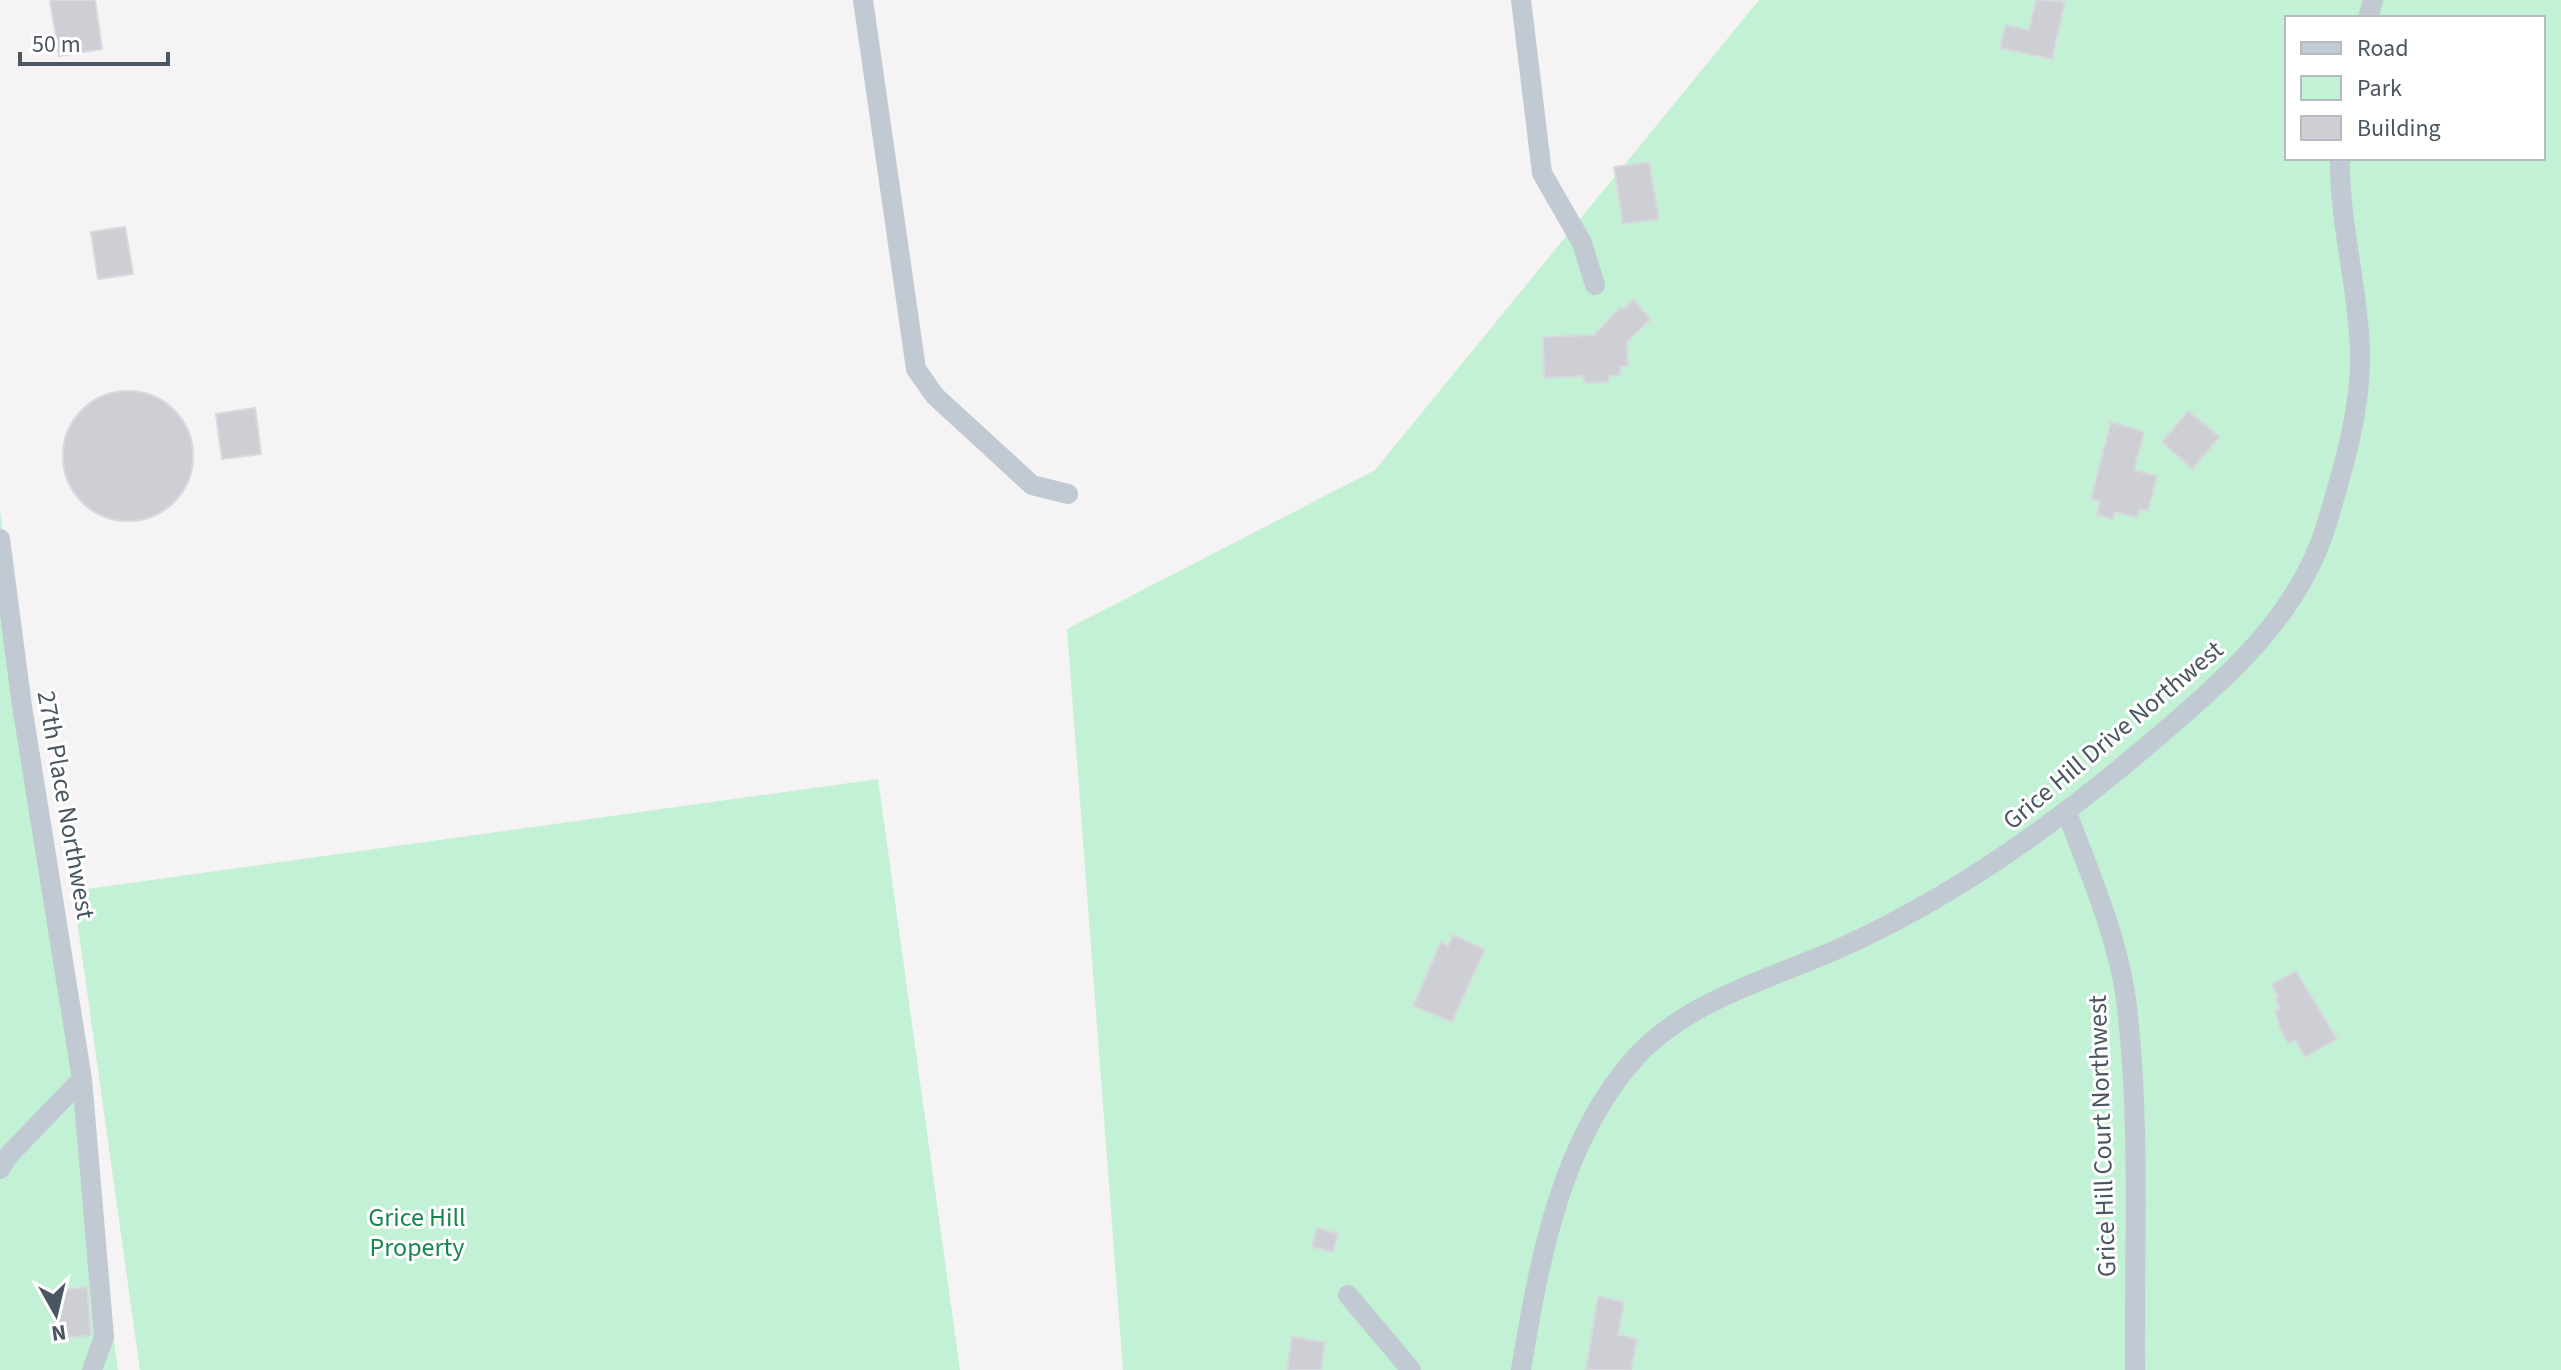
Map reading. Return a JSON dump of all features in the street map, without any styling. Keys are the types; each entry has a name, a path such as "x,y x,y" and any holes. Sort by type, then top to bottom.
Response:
{"street":[{"path":"863,0 916,369 935,396 1032,485 1068,494"},
{"path":"1521,0 1542,173 1582,243 1595,285"},
{"name":"Grice Hill Drive Northwest","path":"1521,1370 1545,1245 1567,1176 1588,1125 1619,1078 1657,1035 1704,1006 1910,913 1981,873 2067,813 2243,661 2275,625 2308,570 2320,541 2352,428 2360,345 2341,219 2340,160"},
{"name":"27th Place Northwest","path":"0,539 22,706 82,1079 104,1337 92,1370"},
{"name":"Grice Hill Court Northwest","path":"2067,813 2110,930 2125,998 2133,1162 2135,1370"},
{"path":"0,1169 8,1156 82,1079"},
{"path":"1348,1295 1411,1370"}],"green space":[{"path":"1759,0 2561,0 2561,1370 1123,1370 1067,629 1375,470"},
{"path":"0,511 118,1370 0,1370"},
{"name":"Grice Hill Property","path":"878,779 960,1370 140,1370 73,891"}],"building":[{"path":"50,0 95,0 102,49 59,56"},
{"path":"2036,0 2065,2 2052,59 2000,48 2006,25 2029,30"},
{"path":"1649,162 1659,219 1623,224 1614,167"},
{"path":"125,227 133,274 98,279 91,232"},
{"path":"1633,300 1651,319 1627,342 1628,366 1620,366 1620,375 1609,376 1609,382 1584,383 1584,376 1544,378 1543,337 1594,335 1621,307 1623,309"},
{"path":"128,391 153,396 174,410 188,431 193,456 188,481 174,502 153,516 128,521 103,516 82,502 68,481 63,456 68,431 82,410 103,396"},
{"path":"255,408 261,454 222,459 216,414"},
{"path":"2188,411 2220,437 2192,469 2162,442"},
{"path":"2111,422 2144,432 2134,470 2157,476 2148,511 2140,509 2138,517 2115,512 2113,519 2097,515 2100,501 2091,499"},
{"path":"1453,935 1485,949 1452,1022 1413,1006 1441,942 1448,946"},
{"path":"2296,971 2337,1039 2305,1057 2295,1040 2288,1043 2280,1028 2275,1011 2280,1009 2275,999 2278,997 2272,984"},
{"path":"1317,1228 1338,1234 1333,1252 1312,1247"},
{"path":"87,1287 91,1335 65,1338 64,1329 56,1331 54,1314 61,1313 58,1291"},
{"path":"1598,1296 1624,1302 1618,1335 1637,1339 1631,1370 1586,1370"},
{"path":"1292,1337 1325,1342 1321,1370 1287,1370"}]}
